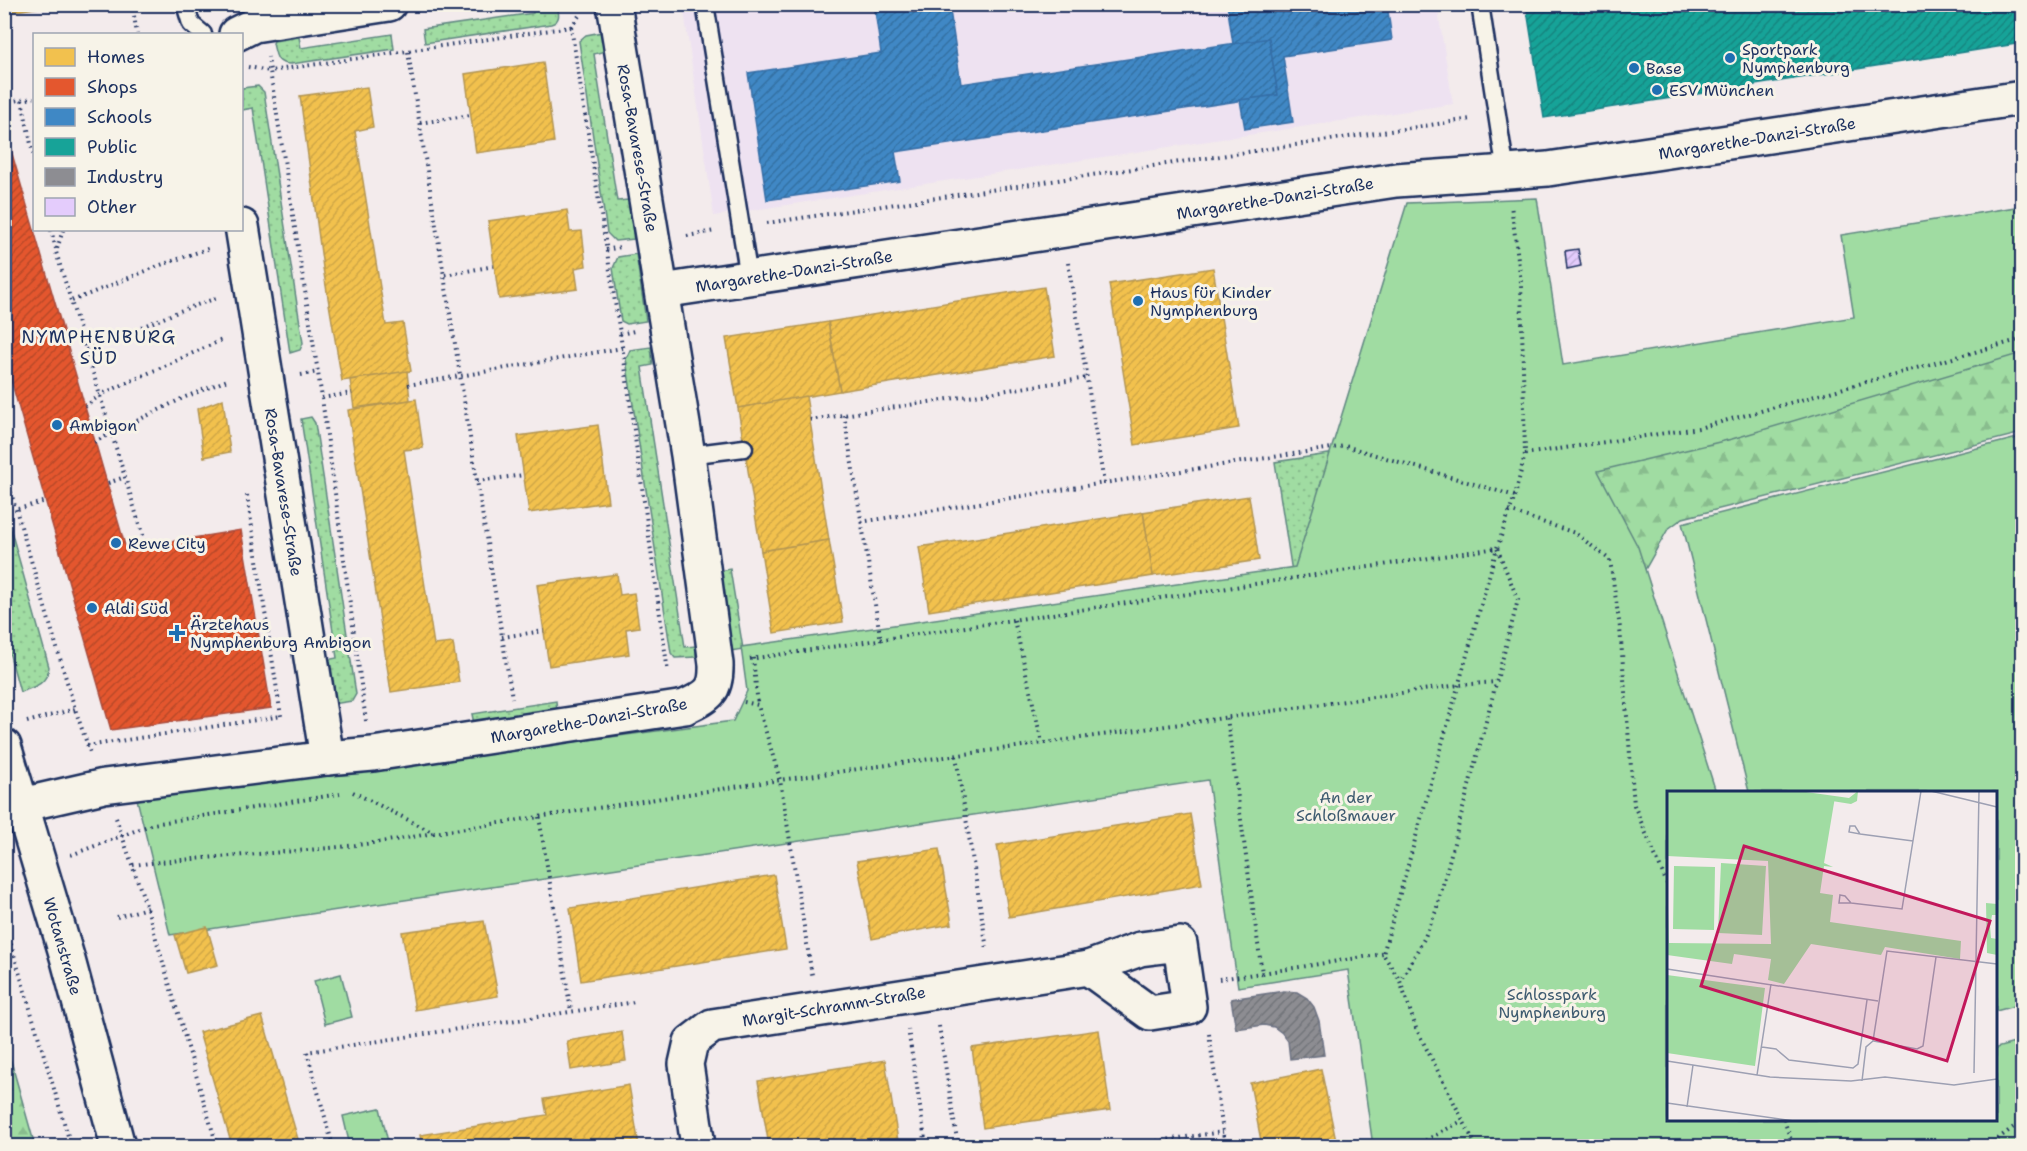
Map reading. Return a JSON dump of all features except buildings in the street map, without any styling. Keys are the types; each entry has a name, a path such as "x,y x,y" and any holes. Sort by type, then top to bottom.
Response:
{"street":[{"path":"238,33 254,25 389,4"},
{"name":"Rosa-Bavarese-Straße","path":"614,4 662,291"},
{"name":"Margarethe-Danzi-Straße","path":"13,807 105,786 373,754 685,707 707,696 716,679 716,664 688,455 662,291 1396,180 1508,185 1582,165 2022,98"},
{"name":"Rosa-Bavarese-Straße","path":"243,231 327,758"},
{"name":"Wotanstraße","path":"15,734 13,807 68,960 118,1146"},
{"name":"Margit-Schramm-Straße","path":"698,1146 686,1064 691,1042 712,1026 1088,968 1140,949 1179,944 1189,1007 1150,1012 1088,968"}],"lane":[{"path":"184,4 191,24 201,33"},
{"path":"705,4 749,278"},
{"path":"1480,4 1508,185"},
{"path":"688,455 744,448"}],"path":[{"path":"132,4 137,33"},
{"path":"243,66 270,71 571,27 622,348 668,672 657,674"},
{"path":"408,52 512,698"},
{"path":"270,71 322,398 366,721"},
{"path":"4,103 33,98"},
{"path":"22,100 33,154"},
{"path":"420,123 471,115"},
{"path":"1476,1146 1416,1029 1400,981 1383,954 1497,548 1515,496 1525,454 1521,282 1508,185"},
{"path":"51,231 146,546"},
{"path":"57,252 63,231"},
{"path":"72,301 158,266 210,248"},
{"path":"1067,260 1104,483"},
{"path":"445,275 494,266"},
{"path":"86,350 180,310 217,298"},
{"path":"84,407 100,395 224,339 225,349"},
{"path":"1525,454 1699,428 2022,339"},
{"path":"408,385 622,348"},
{"path":"228,369 231,388"},
{"path":"810,420 1087,378"},
{"path":"94,442 183,398 230,379"},
{"path":"322,398 352,393"},
{"path":"844,415 881,641"},
{"path":"861,522 1345,446 1515,496"},
{"path":"4,469 18,509 75,709 15,734"},
{"path":"477,481 524,475"},
{"path":"108,483 125,477"},
{"path":"87,746 281,716 247,494"},
{"path":"18,509 46,501"},
{"path":"1509,511 1575,533 1610,560 1620,628 1634,805 1667,884"},
{"path":"753,659 1497,548"},
{"path":"1400,981 1424,939 1436,911 1518,600 1497,548"},
{"path":"1014,620 1042,743"},
{"path":"502,637 544,631"},
{"path":"751,648 758,705 780,780 812,975"},
{"path":"133,865 401,840 780,780 1459,685 1496,682"},
{"path":"501,700 523,696"},
{"path":"740,702 758,705"},
{"path":"1227,718 1262,973"},
{"path":"956,756 987,949"},
{"path":"217,1146 147,908 122,836 153,824 355,792 434,833"},
{"path":"539,818 571,1011"},
{"path":"117,917 147,908"},
{"path":"4,921 71,1146"},
{"path":"1185,984 1383,954"},
{"path":"918,993 926,1146"},
{"path":"918,993 958,1146"},
{"path":"333,1146 307,1052 635,1002"},
{"path":"1209,1027 1225,1146"},
{"path":"1415,1146 1462,1120"},
{"path":"1785,1121 1793,1146"},
{"path":"1988,1146 2022,1121"},
{"path":"1121,1146 1223,1132"}],"shaded area":[{"path":"683,5 1437,5 1453,104 714,216"}],"green space":[{"path":"533,5 557,5 558,19 551,24 425,43 423,29 533,13"},
{"path":"602,32 605,51 594,54 617,201 628,200 634,239 615,241 607,233 579,41 586,35"},
{"path":"392,34 394,49 291,64 280,61 273,43 299,37 301,48"},
{"path":"258,86 264,92 303,343 300,350 290,353 253,108 243,110 243,88"},
{"path":"1537,198 1563,365 1854,317 1841,235 2022,206 2022,353 1732,439 1598,471 1638,547 1716,791 1667,791 1667,1121 1997,1121 1997,1048 2022,1041 2022,1146 1373,1146 1348,970 1238,987 1208,780 170,935 137,799 733,721 747,691 741,647 1295,567 1407,203"},
{"path":"636,254 646,321 627,324 621,321 613,268 618,257"},
{"path":"2022,346 2022,433 1683,518 1668,529 1642,575 1668,791 1599,512 1596,459"},
{"path":"651,347 653,365 642,367 685,647 696,646 696,657 675,658 671,653 626,359 630,350"},
{"path":"311,417 315,423 356,694 352,701 333,704 326,660 337,658 301,419"},
{"path":"2021,437 2022,1004 1997,1011 1997,791 1749,791 1682,523"},
{"path":"1349,451 1501,496 1292,572 1275,462"},
{"path":"5,509 49,667 43,681 20,692 5,637"},
{"path":"730,569 743,649 731,651 719,571"},
{"path":"556,701 557,712 474,724 472,714"},
{"path":"341,974 352,1017 325,1024 314,981"},
{"path":"5,1040 35,1146 5,1146"},
{"path":"380,1108 389,1146 350,1146 343,1116"}],"place":[{"name":"Sportpark Nymphenburg","path":"1730,58"},
{"name":"Base","path":"1634,68"},
{"name":"ESV München","path":"1657,90"},
{"name":"Haus für Kinder Nymphenburg","path":"1138,301"},
{"name":"Ambigon","path":"57,425"},
{"name":"Rewe City","path":"116,543"},
{"name":"Aldi Süd","path":"92,608"},
{"name":"Ärztehaus Nymphenburg Ambigon","path":"177,633"}],"district":[{"name":"NYMPHENBURG SÜD","path":"99,347"}],"park label":[{"name":"An der Schloßmauer","path":"1346,806"},
{"name":"Schlosspark Nymphenburg","path":"1552,1003"}]}
